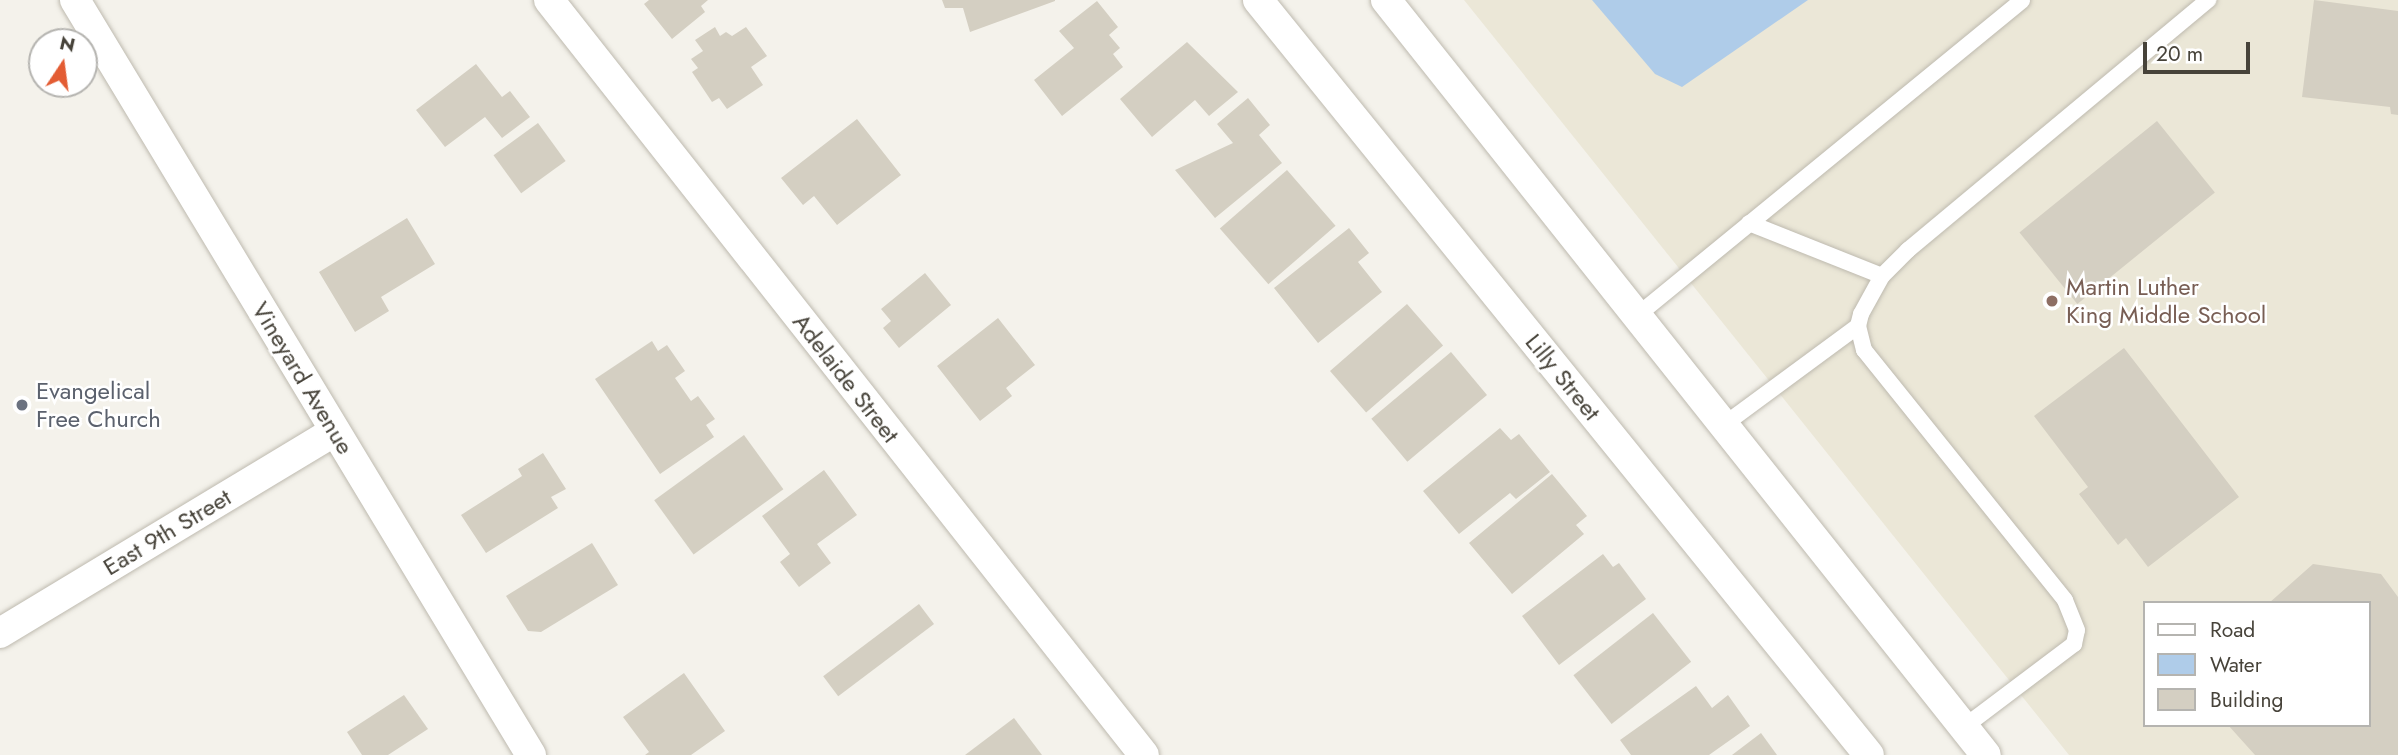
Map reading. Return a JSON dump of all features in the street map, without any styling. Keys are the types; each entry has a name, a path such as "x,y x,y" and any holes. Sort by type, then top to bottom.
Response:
{"street":[{"name":"Vineyard Avenue","path":"75,0 531,755"},
{"name":"Adelaide Street","path":"549,0 1144,755"},
{"name":"Lilly Street","path":"1258,0 1869,755"},
{"path":"1386,0 1639,313 1971,745"},
{"name":"East 9th Street","path":"0,633 335,431"}],"lane":[{"path":"1639,313 2022,0"},
{"path":"1725,424 1858,326 1882,276 2208,0"},
{"path":"1749,223 1882,276"},
{"path":"1858,326 1864,350 2065,600 2077,630 2074,644 1971,745"}],"shaded area":[{"name":"Martin Luther King Middle School","path":"1464,0 2398,0 2398,755 2069,755"}],"water":[{"path":"1592,0 1808,0 1682,87 1655,74"}],"building":[{"path":"649,0 708,0 701,6 705,12 672,39 644,4"},
{"path":"942,0 1055,1 970,32 963,8 945,8"},
{"path":"2314,0 2398,11 2398,115 2391,114 2390,107 2302,97"},
{"path":"1097,1 1118,27 1109,35 1120,48 1113,54 1123,67 1062,116 1034,80 1074,48 1059,31"},
{"path":"715,27 720,36 726,32 732,36 746,27 767,56 751,67 763,85 727,109 719,98 712,102 692,72 698,68 691,59 703,51 695,40"},
{"path":"1187,42 1238,92 1209,116 1195,100 1152,137 1120,99"},
{"path":"476,64 502,97 510,91 530,117 502,138 485,117 445,147 416,110"},
{"path":"1248,98 1270,125 1259,135 1282,163 1215,218 1175,170 1233,143 1217,124"},
{"path":"857,119 901,175 837,225 814,196 803,205 781,178"},
{"path":"2157,121 2215,192 2077,304 2019,232"},
{"path":"538,123 566,161 521,193 494,155"},
{"path":"1287,170 1336,226 1268,284 1220,228"},
{"path":"407,218 435,264 381,297 389,311 355,332 319,272"},
{"path":"1349,228 1369,253 1358,262 1382,292 1318,343 1274,288"},
{"path":"925,273 951,305 899,348 883,328 891,321 881,309"},
{"path":"1407,304 1443,346 1366,412 1330,371"},
{"path":"998,318 1035,365 1006,388 1012,396 980,421 937,366"},
{"path":"652,341 658,351 667,345 685,371 675,378 691,401 698,396 715,419 706,425 714,437 660,474 595,379"},
{"path":"2124,348 2239,497 2148,567 2126,538 2118,545 2079,494 2088,487 2034,416"},
{"path":"1451,352 1487,395 1407,462 1371,419"},
{"path":"1500,428 1511,440 1519,434 1550,472 1516,499 1510,493 1459,534 1423,491"},
{"path":"744,435 783,489 694,554 654,500"},
{"path":"543,453 566,489 551,497 558,508 486,553 461,515 522,476 518,469"},
{"path":"824,470 857,515 817,544 831,563 799,587 780,562 790,554 762,516"},
{"path":"1552,474 1587,516 1576,525 1584,534 1512,594 1469,543"},
{"path":"592,543 618,585 541,632 528,631 506,596"},
{"path":"1603,554 1613,567 1619,563 1646,599 1559,665 1522,616"},
{"path":"2313,564 2381,574 2398,597 2398,755 2255,755 2230,727 2370,727 2370,601 2271,601"},
{"path":"919,604 934,624 838,696 823,676"},
{"path":"1653,613 1691,662 1612,724 1573,675"},
{"path":"684,673 725,731 691,755 645,755 649,752 623,717"},
{"path":"1696,686 1712,708 1728,695 1750,726 1709,755 1631,755 1620,740"},
{"path":"404,695 428,729 388,755 362,755 347,732"},
{"path":"1014,718 1042,755 965,755"},
{"path":"1761,733 1777,755 1732,755"}],"place":[{"name":"Martin Luther King Middle School","path":"2052,301"},
{"name":"Evangelical Free Church","path":"22,405"}]}
